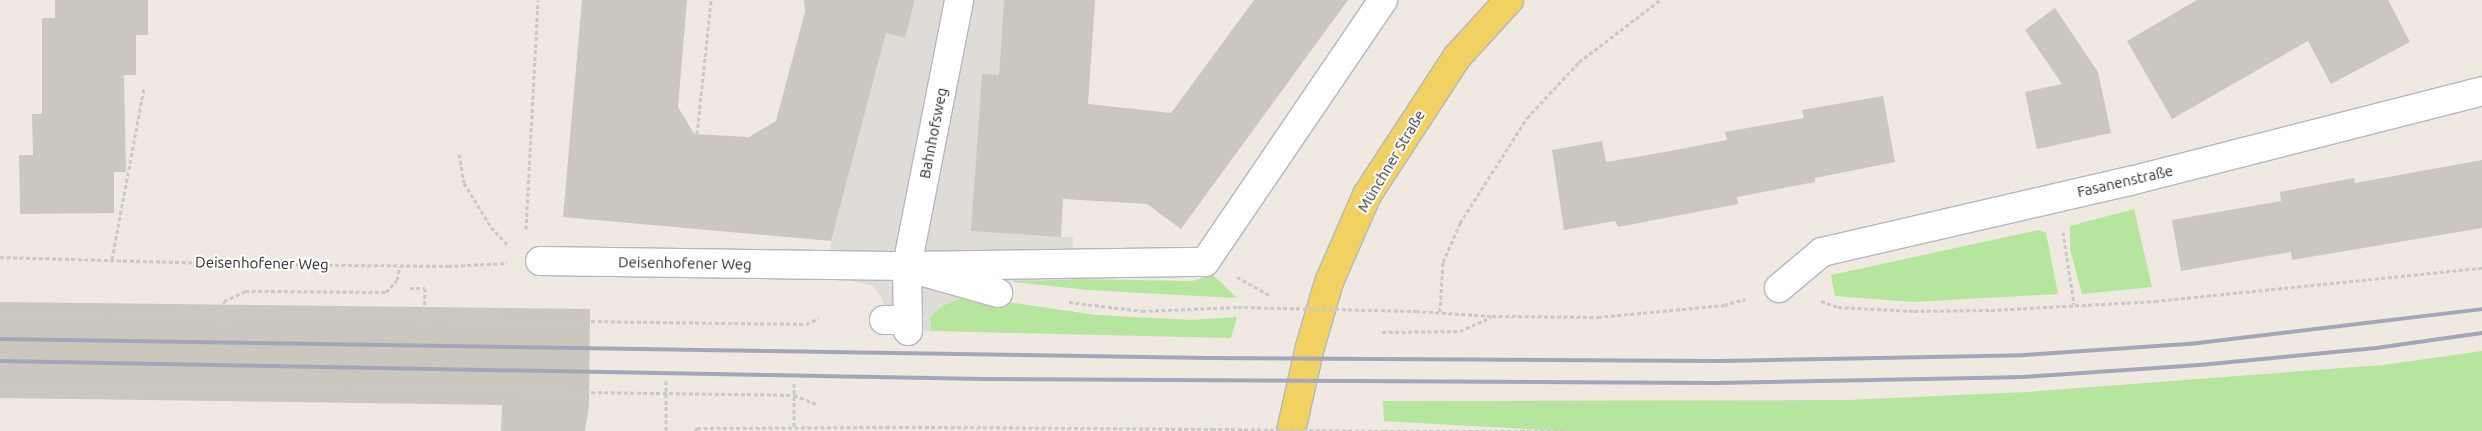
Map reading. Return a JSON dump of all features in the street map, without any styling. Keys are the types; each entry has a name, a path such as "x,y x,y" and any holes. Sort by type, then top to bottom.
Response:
{"main road":[{"name":"Münchner Straße","path":"1291,431 1310,347 1329,282 1368,195 1457,57 1509,0"}],"street":[{"name":"Bahnhofsweg","path":"900,324 907,266 959,0"},
{"path":"907,266 1204,262 1383,0"},
{"name":"Fasanenstraße","path":"1779,288 1822,252 2053,198 2482,91"},
{"name":"Deisenhofener Weg","path":"527,262 614,251 829,264 907,266"},
{"path":"907,266 998,293"}],"path":[{"path":"525,235 538,0"},
{"path":"697,134 711,0"},
{"path":"1440,312 1443,262 1460,223 1527,118 1579,62 1660,0"},
{"path":"112,259 144,88"},
{"path":"459,154 464,183 492,227 511,248"},
{"path":"2053,198 2063,232 2074,304"},
{"name":"Deisenhofener Weg","path":"0,257 400,266 527,262"},
{"path":"224,329 224,301 246,291 386,292 397,280 400,266"},
{"path":"1066,302 1142,311 1238,307 1416,311 1492,316 1598,317 1724,305 1779,288 1838,307 1914,311 2163,300 2482,268"},
{"path":"1250,285 1269,295"},
{"path":"410,288 425,288 424,332"},
{"path":"0,313 806,324 819,318"},
{"path":"1382,332 1460,331 1492,316"},
{"path":"666,381 666,431"},
{"path":"794,383 794,427"},
{"path":"0,384 794,395 816,404"},
{"path":"696,431 698,428 794,427 800,429 931,427 1564,431"}],"green space":[{"path":"2134,209 2152,287 2082,294 2070,249 2070,226"},
{"path":"2039,230 2046,233 2058,294 1914,302 1835,296 1831,275"},
{"path":"1213,275 1237,298 1088,290 1013,282 1013,278 1192,281"},
{"path":"966,296 1096,315 1192,320 1237,317 1231,338 931,331 930,317 942,306"},
{"path":"2482,351 2482,431 1559,431 1384,421 1383,401 1848,400 2026,392 2383,365"}],"shaded area":[{"path":"915,0 1004,0 999,75 1061,237 1073,237 1072,280 1005,281 998,293 966,296 942,306 930,317 931,331 908,331 884,313 883,300 873,286 845,279 829,279 831,241 886,33 905,38"}],"building":[{"path":"55,0 148,0 148,35 136,35 136,75 124,75 126,172 114,172 114,213 20,214 19,155 33,155 32,114 42,114 42,18 55,18"},
{"path":"582,0 687,0 678,107 694,134 749,137 776,121 805,12 804,0 915,0 905,38 886,33 831,241 563,217"},
{"path":"1004,0 1095,0 1088,104 1171,113 1254,0 1348,0 1181,229 1147,204 1063,199 1061,237 971,231 982,74 999,75"},
{"path":"2197,0 2388,0 2410,42 2331,84 2308,41 2172,119 2127,41"},
{"path":"2055,8 2098,72 2111,133 2037,149 2025,92 2062,84 2025,30"},
{"path":"1883,96 1895,162 1815,178 1815,182 1737,197 1738,204 1618,227 1615,221 1564,230 1552,150 1602,141 1606,162 1727,140 1725,132 1804,118 1802,110"},
{"path":"2482,160 2482,228 2292,260 2291,252 2181,271 2172,220 2281,201 2280,192 2354,178 2355,183"},
{"path":"0,302 590,309 589,406 585,431 501,431 502,405 0,398"}],"railway":[{"path":"0,339 1208,358 1718,361 2024,355 2198,343 2482,309"},
{"path":"0,361 983,379 1716,383 2023,377 2200,365 2376,348 2482,333"}]}
